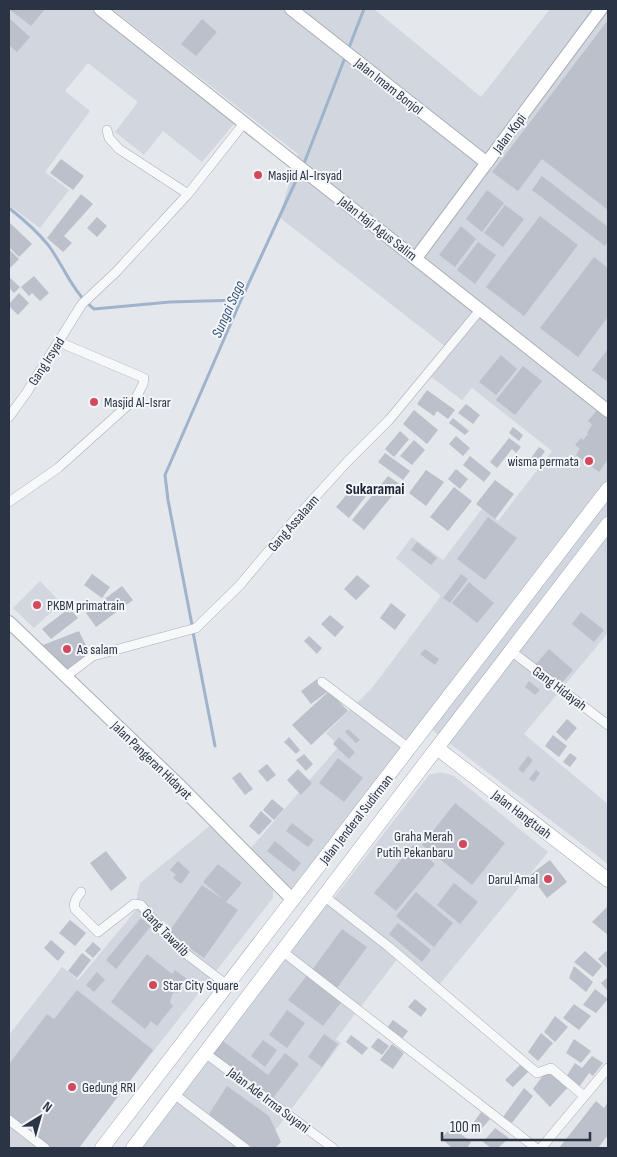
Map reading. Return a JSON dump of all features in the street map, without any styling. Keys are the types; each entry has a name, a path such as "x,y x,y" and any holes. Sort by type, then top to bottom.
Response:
{"main road":[{"name":"Jalan Jenderal Sudirman","path":"102,1148 608,489"},
{"name":"Jalan Jenderal Sudirman","path":"134,1148 608,524"},
{"name":"Jalan Hangtuah","path":"437,748 608,880"},
{"path":"202,1018 221,1032"}],"street":[{"name":"Jalan Haji Agus Salim","path":"100,9 608,410"},
{"name":"Jalan Imam Bonjol","path":"291,9 487,163"},
{"name":"Jalan Kopi","path":"416,258 601,9"},
{"name":"Gang Irsyad","path":"9,417 84,302 116,272 188,194 244,123"},
{"path":"107,130 109,138 121,151 188,194"},
{"name":"Gang Assalaam","path":"65,677 93,656 196,628 240,585 296,518 347,462 389,420 480,310"},
{"path":"9,502 58,468 136,398 143,384 144,378 59,342"},
{"name":"Jalan Pangeran Hidayat","path":"9,622 177,783 292,900"},
{"name":"Gang Hidayah","path":"511,651 608,725"},
{"path":"322,682 410,749"},
{"name":"Gang Tawalib","path":"80,892 75,900 75,909 98,932 134,904 138,904 185,953 227,985"},
{"path":"324,896 389,947 536,1073 551,1068 584,1096"},
{"path":"282,951 536,1148"},
{"name":"Jalan Ade Irma Suyani","path":"205,1053 333,1148"},
{"path":"541,1148 608,1068"},
{"path":"174,1094 245,1148"},
{"path":"9,1120 45,1148"}],"shaded area":[{"path":"9,9 91,9 234,124 202,162 163,131 144,155 115,132 138,102 88,63 65,91 90,111 45,172 69,190 40,228 9,205"},
{"path":"112,9 374,9 481,97 550,9 608,9 608,633 524,734 608,804 608,864 432,730 302,899 251,848 339,746 326,733 372,688 441,596 396,558 412,537 443,560 482,509 498,521 552,451 472,388 462,400 430,376 450,350 279,217 298,154"},
{"name":"PKBM primatrain","path":"40,581 61,603 34,628 13,608"},
{"path":"441,772 454,776 548,852 439,985 334,898 429,775"},
{"path":"212,824 273,887 273,898 78,1148 9,1148 9,1127 14,1119 9,1115 9,1035 62,967 78,980 137,909 137,895 140,883"},
{"path":"327,901 398,958 336,1039 341,1043 262,1148 131,1148"}],"building":[{"path":"9,9 45,9 31,26"},
{"path":"9,18 30,37 17,52 9,45"},
{"path":"202,19 217,32 196,56 181,44"},
{"path":"608,20 608,210 542,159 518,191 492,172"},
{"path":"61,159 84,176 73,190 50,173"},
{"path":"542,176 608,227 608,241 605,246 532,190"},
{"path":"487,190 504,203 482,232 466,219"},
{"path":"81,194 93,204 64,236 72,243 63,252 47,238"},
{"path":"505,205 524,219 503,247 484,233"},
{"path":"540,216 578,245 524,316 486,287"},
{"path":"97,217 107,226 97,237 87,228"},
{"path":"9,222 32,244 19,257 9,247"},
{"path":"461,226 476,239 455,267 439,255"},
{"path":"478,242 496,255 475,284 457,270"},
{"path":"9,249 19,259 9,269"},
{"path":"594,257 608,268 608,317 578,357 540,328"},
{"path":"34,276 49,293 40,301 32,293 29,296 21,287"},
{"path":"9,277 20,287 14,293 9,288"},
{"path":"19,293 29,303 18,315 9,304"},
{"path":"608,349 608,382 592,370"},
{"path":"501,355 517,369 496,395 479,382"},
{"path":"523,366 542,381 515,415 496,400"},
{"path":"427,390 455,410 448,419 437,411 434,416 417,404"},
{"path":"466,404 480,415 473,424 458,413"},
{"path":"414,410 438,430 427,444 403,424"},
{"path":"597,410 608,419 608,459 599,472 576,455 580,449 575,445 588,434 592,425 588,421"},
{"path":"453,418 469,431 465,435 449,423"},
{"path":"513,427 523,435 519,441 509,433"},
{"path":"400,431 409,439 394,457 385,449"},
{"path":"456,436 470,448 463,456 449,444"},
{"path":"509,438 521,447 516,453 512,449 497,468 490,462"},
{"path":"414,440 425,450 412,465 400,456"},
{"path":"539,447 545,451 537,463 531,458"},
{"path":"385,453 410,471 403,480 378,462"},
{"path":"470,456 491,473 484,482 463,465"},
{"path":"456,469 468,479 460,489 448,479"},
{"path":"426,470 444,482 426,506 409,493"},
{"path":"388,476 401,485 364,530 352,520"},
{"path":"495,480 514,494 495,519 476,504"},
{"path":"354,486 366,496 349,518 336,507"},
{"path":"454,487 472,501 448,531 430,517"},
{"path":"488,517 517,538 485,580 457,559"},
{"path":"417,542 437,558 431,565 411,550"},
{"path":"92,574 110,587 102,598 84,585"},
{"path":"461,574 468,579 450,603 443,598"},
{"path":"357,575 370,586 356,600 344,589"},
{"path":"469,582 494,603 477,623 452,603"},
{"path":"122,586 133,600 96,627 86,613"},
{"path":"391,603 406,615 395,630 380,618"},
{"path":"67,610 70,613 72,611 78,618 51,639 42,629"},
{"path":"581,612 604,630 594,642 572,624"},
{"path":"330,615 344,627 335,637 321,624"},
{"path":"79,631 90,654 68,672 43,645"},
{"path":"309,636 322,648 317,654 304,641"},
{"path":"425,649 439,659 435,665 420,654"},
{"path":"549,649 573,670 561,684 536,664"},
{"path":"317,679 327,692 311,704 301,691"},
{"path":"529,681 540,690 535,695 525,687"},
{"path":"329,691 348,711 311,745 292,725"},
{"path":"567,719 577,728 566,741 556,732"},
{"path":"348,729 360,740 356,743 345,732"},
{"path":"553,735 567,746 559,757 545,746"},
{"path":"289,737 300,750 296,754 284,742"},
{"path":"339,737 355,752 349,759 333,744"},
{"path":"570,753 577,758 570,767 563,762"},
{"path":"304,754 313,764 306,771 296,760"},
{"path":"528,756 533,760 523,773 518,769"},
{"path":"338,758 363,778 344,802 319,783"},
{"path":"267,764 276,775 267,782 258,771"},
{"path":"298,769 312,783 301,795 287,780"},
{"path":"536,770 540,773 534,782 529,779"},
{"path":"240,772 253,789 245,795 232,778"},
{"path":"272,799 284,809 274,820 263,810"},
{"name":"Graha Merah Putih Pekanbaru","path":"455,803 505,843 472,885 422,845"},
{"path":"261,811 272,821 259,835 249,826"},
{"path":"292,823 314,840 308,847 286,831"},
{"path":"275,841 301,863 294,872 267,851"},
{"path":"413,845 435,864 396,911 374,893"},
{"path":"106,851 127,878 111,891 90,863"},
{"name":"Darul Amal","path":"550,860 567,882 547,898 530,875"},
{"path":"178,861 190,872 181,884 173,878 176,875 170,870"},
{"path":"218,864 242,883 226,902 203,882"},
{"path":"454,883 478,902 460,924 437,905"},
{"path":"202,885 238,910 204,958 168,933"},
{"path":"416,892 453,923 434,947 396,916"},
{"path":"608,906 608,935 592,922"},
{"path":"141,918 151,926 116,969 106,960"},
{"path":"70,920 86,933 75,946 59,933"},
{"path":"398,923 431,950 422,962 389,934"},
{"path":"342,929 367,947 337,988 312,970"},
{"path":"51,940 65,952 58,961 44,948"},
{"path":"93,942 101,949 93,958 85,951"},
{"path":"585,951 602,966 593,977 574,962"},
{"path":"606,951 608,953 608,969 598,959"},
{"path":"82,953 91,960 77,978 68,971"},
{"name":"Star City Square","path":"147,954 172,974 175,970 187,979 177,993 174,992 172,995 170,1003 173,1006 157,1026 151,1021 145,1029 111,1002"},
{"path":"574,966 593,982 586,992 569,978"},
{"path":"97,972 105,980 94,992 86,985"},
{"path":"308,974 343,1000 323,1026 288,1000"},
{"path":"608,977 608,991 601,983"},
{"path":"595,989 608,999 596,1013 583,1005"},
{"path":"77,990 153,1050 79,1148 48,1148 9,1118 9,1064 47,1014 54,1019"},
{"path":"415,999 427,1009 421,1017 408,1007"},
{"path":"574,1004 591,1016 579,1030 563,1018"},
{"path":"287,1010 305,1023 287,1048 269,1035"},
{"path":"555,1016 568,1027 555,1042 544,1032"},
{"path":"393,1020 408,1031 401,1040 386,1029"},
{"path":"541,1033 553,1043 538,1061 528,1052"},
{"path":"324,1034 338,1044 322,1067 308,1057"},
{"path":"351,1035 368,1048 362,1055 346,1042"},
{"path":"378,1038 389,1046 382,1055 371,1047"},
{"path":"574,1039 591,1051 581,1063 566,1053"},
{"path":"263,1040 277,1050 265,1067 251,1056"},
{"path":"223,1041 268,1075 285,1053 299,1064 273,1098 213,1054"},
{"path":"392,1044 404,1053 393,1069 380,1060"},
{"path":"592,1056 603,1063 593,1076 589,1073 579,1087 566,1077 575,1063 582,1068"},
{"path":"521,1064 530,1070 513,1087 505,1080"},
{"path":"547,1070 568,1087 550,1107 533,1089"},
{"path":"227,1086 269,1116 281,1142 275,1148 253,1148 209,1114"},
{"path":"524,1088 533,1096 511,1124 503,1117"},
{"path":"596,1101 604,1108 608,1102 608,1135 598,1148 559,1148"},
{"path":"481,1112 490,1119 476,1135 469,1129"},
{"path":"452,1127 471,1142 467,1148 452,1148 441,1138"},
{"path":"495,1128 509,1138 498,1148 491,1148 483,1142"}],"waterway":[{"name":"Sungai Sago","path":"348,50 364,9"},
{"name":"Sungai Sago","path":"303,166 346,55"},
{"name":"Sungai Sago","path":"192,625 165,475 241,300 300,172"},
{"path":"9,208 49,246 74,288 94,309 170,302 241,300"},
{"name":"Sungai Sago","path":"193,632 215,746"}],"place":[{"name":"Masjid Al-Irsyad","path":"258,175"},
{"name":"Masjid Al-Israr","path":"94,402"},
{"name":"wisma permata","path":"589,461"},
{"name":"PKBM primatrain","path":"37,605"},
{"name":"As salam","path":"67,649"},
{"name":"Graha Merah Putih Pekanbaru","path":"463,844"},
{"name":"Darul Amal","path":"548,879"},
{"name":"Star City Square","path":"153,985"},
{"name":"Gedung RRI","path":"72,1087"}],"district":[{"name":"Sukaramai","path":"375,488"}]}
